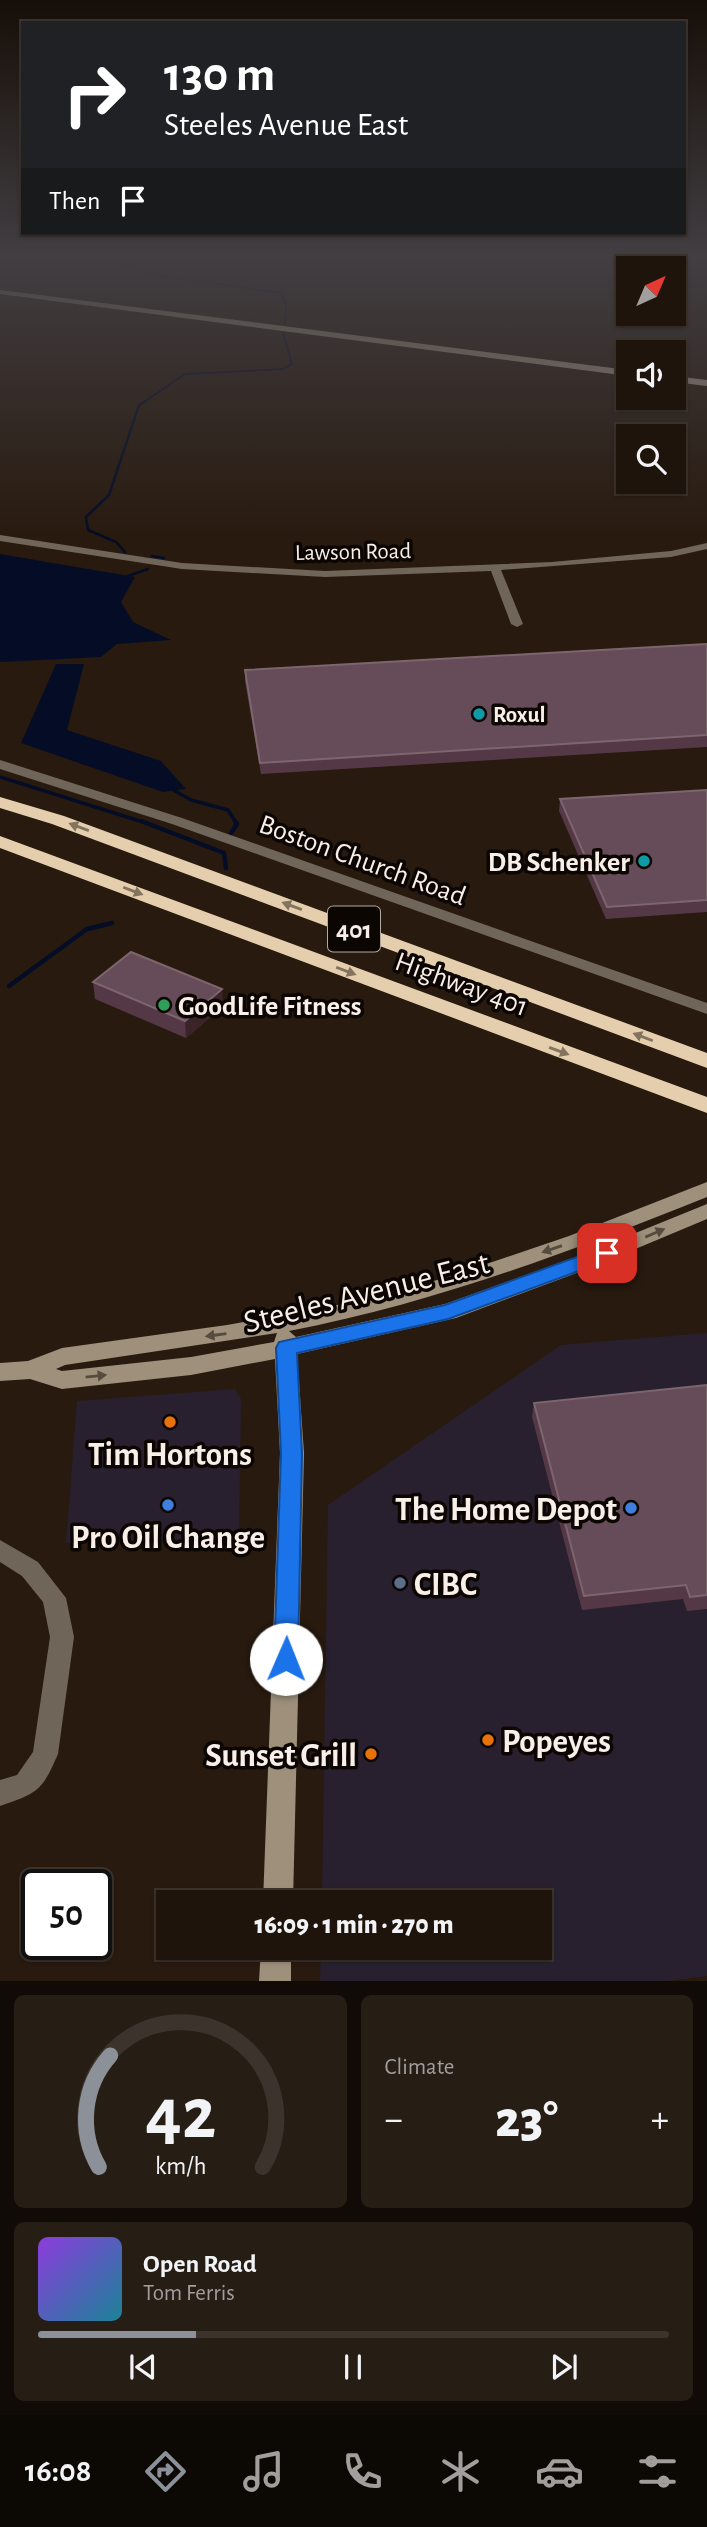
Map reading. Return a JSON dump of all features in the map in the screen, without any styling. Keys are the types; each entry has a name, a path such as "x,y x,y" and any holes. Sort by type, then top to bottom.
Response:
{"highway":[{"name":"Highway 401","path":"0,802 58,820 707,1061"},
{"name":"Highway 401","path":"0,842 707,1105"}],"main road":[{"path":"453,350 616,371"},
{"path":"686,380 707,383"},
{"name":"Steeles Avenue East","path":"0,1373 30,1370 62,1380 191,1366 285,1336 348,1311 448,1285 576,1241 707,1189"},
{"name":"Steeles Avenue East","path":"285,1336 448,1312 582,1263 707,1211"},
{"path":"278,1890 292,1453 285,1336"},
{"path":"275,1981 276,1960"}],"street":[{"name":"Lawson Road","path":"0,538 182,566 339,574 596,562 671,554 707,546"},
{"path":"495,568 517,624"},
{"name":"Boston Church Road","path":"0,765 177,821 707,1009"},
{"path":"0,1550 30,1569 54,1598 62,1637 46,1754 25,1785 0,1793"}],"shaded area":[{"path":"707,1333 707,1976 668,1981 320,1981 321,1960 552,1960 552,1890 322,1890 328,1505 561,1345"},
{"path":"235,1389 241,1399 239,1537 66,1543 77,1401"}],"water":[{"path":"0,554 135,577 121,602 133,622 171,640 117,644 101,657 0,662"},
{"path":"56,664 84,664 67,730 161,761 186,789 163,792 21,743"}],"building":[{"name":"Roxul","path":"707,644 707,735 260,763 245,670"},
{"name":"DB Schenker","path":"707,790 707,900 607,907 560,799"},
{"path":"131,952 222,989 185,1021 93,982"},
{"name":"The Home Depot","path":"707,1385 707,1595 690,1597 686,1585 584,1596 534,1403"}],"waterway":[{"path":"143,402 185,374 283,369 292,364 288,350"},
{"path":"125,552 116,542 88,530 86,517 109,495 139,405 143,402"},
{"path":"152,556 164,558"},
{"path":"125,577 148,569"},
{"path":"0,777 146,823"},
{"path":"170,788 191,800 228,810 236,823"},
{"path":"141,821 224,853 226,868"},
{"path":"231,833 237,824 235,821"},
{"path":"9,986 87,929 112,923"}],"place":[{"name":"Roxul","path":"479,714"},
{"name":"DB Schenker","path":"644,861"},
{"name":"GoodLife Fitness","path":"164,1005"},
{"name":"Tim Hortons","path":"170,1422"},
{"name":"Pro Oil Change","path":"168,1505"},
{"name":"The Home Depot","path":"631,1508"},
{"name":"CIBC","path":"400,1583"},
{"name":"Popeyes","path":"488,1740"},
{"name":"Sunset Grill","path":"371,1754"}],"route":[{"path":"286,1659 292,1453 286,1348 448,1312 607,1253"}]}
